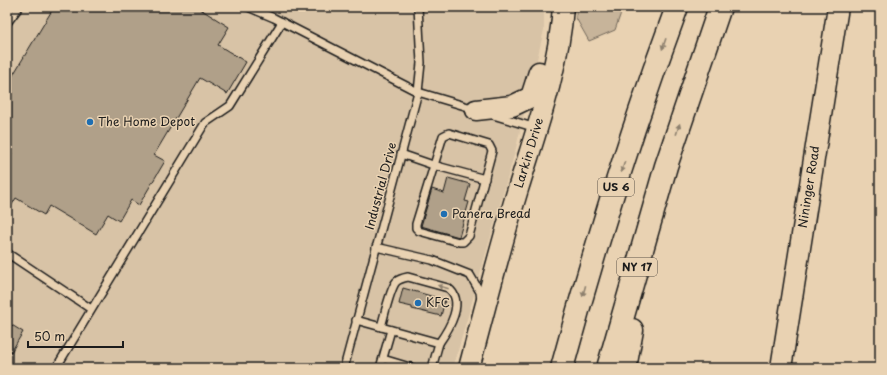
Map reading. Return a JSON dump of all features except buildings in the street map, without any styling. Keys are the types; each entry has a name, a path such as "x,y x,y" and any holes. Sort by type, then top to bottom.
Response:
{"highway":[{"name":"US 6","path":"562,368 605,222 638,119 677,7"},
{"path":"625,368 666,166 720,7"},
{"name":"NY 17","path":"608,368 666,166"}],"street":[{"path":"476,110 512,106 531,97 546,43 550,7"},
{"name":"Larkin Drive","path":"469,368 504,236 557,52 563,7"},
{"name":"Nininger Road","path":"781,368 838,7"}],"lane":[{"path":"7,23 19,7"},
{"path":"248,7 282,22 418,92 536,128"},
{"name":"Industrial Drive","path":"344,368 418,92 421,63 418,7"},
{"path":"56,368 205,123 230,106 282,22"},
{"path":"449,133 489,145 492,151 485,179 469,236 464,242 419,231 416,228 433,165 443,136 449,133"},
{"path":"401,154 433,165 485,179"},
{"path":"376,247 432,260 470,275 480,292 483,314"},
{"path":"7,252 91,309"},
{"path":"381,327 393,288 396,282 402,278 408,277 448,288 452,291 456,302 448,330 439,343 432,368"},
{"path":"356,320 439,343"},
{"path":"380,368 391,330"},
{"path":"383,359 413,368"}],"shaded area":[{"path":"7,7 544,7 544,30 515,152 453,368 7,368"},
{"path":"576,7 623,7 615,30 589,41 576,18"}],"place":[{"name":"The Home Depot","path":"90,122"},
{"name":"Panera Bread","path":"444,214"},
{"name":"KFC","path":"418,303"}]}
